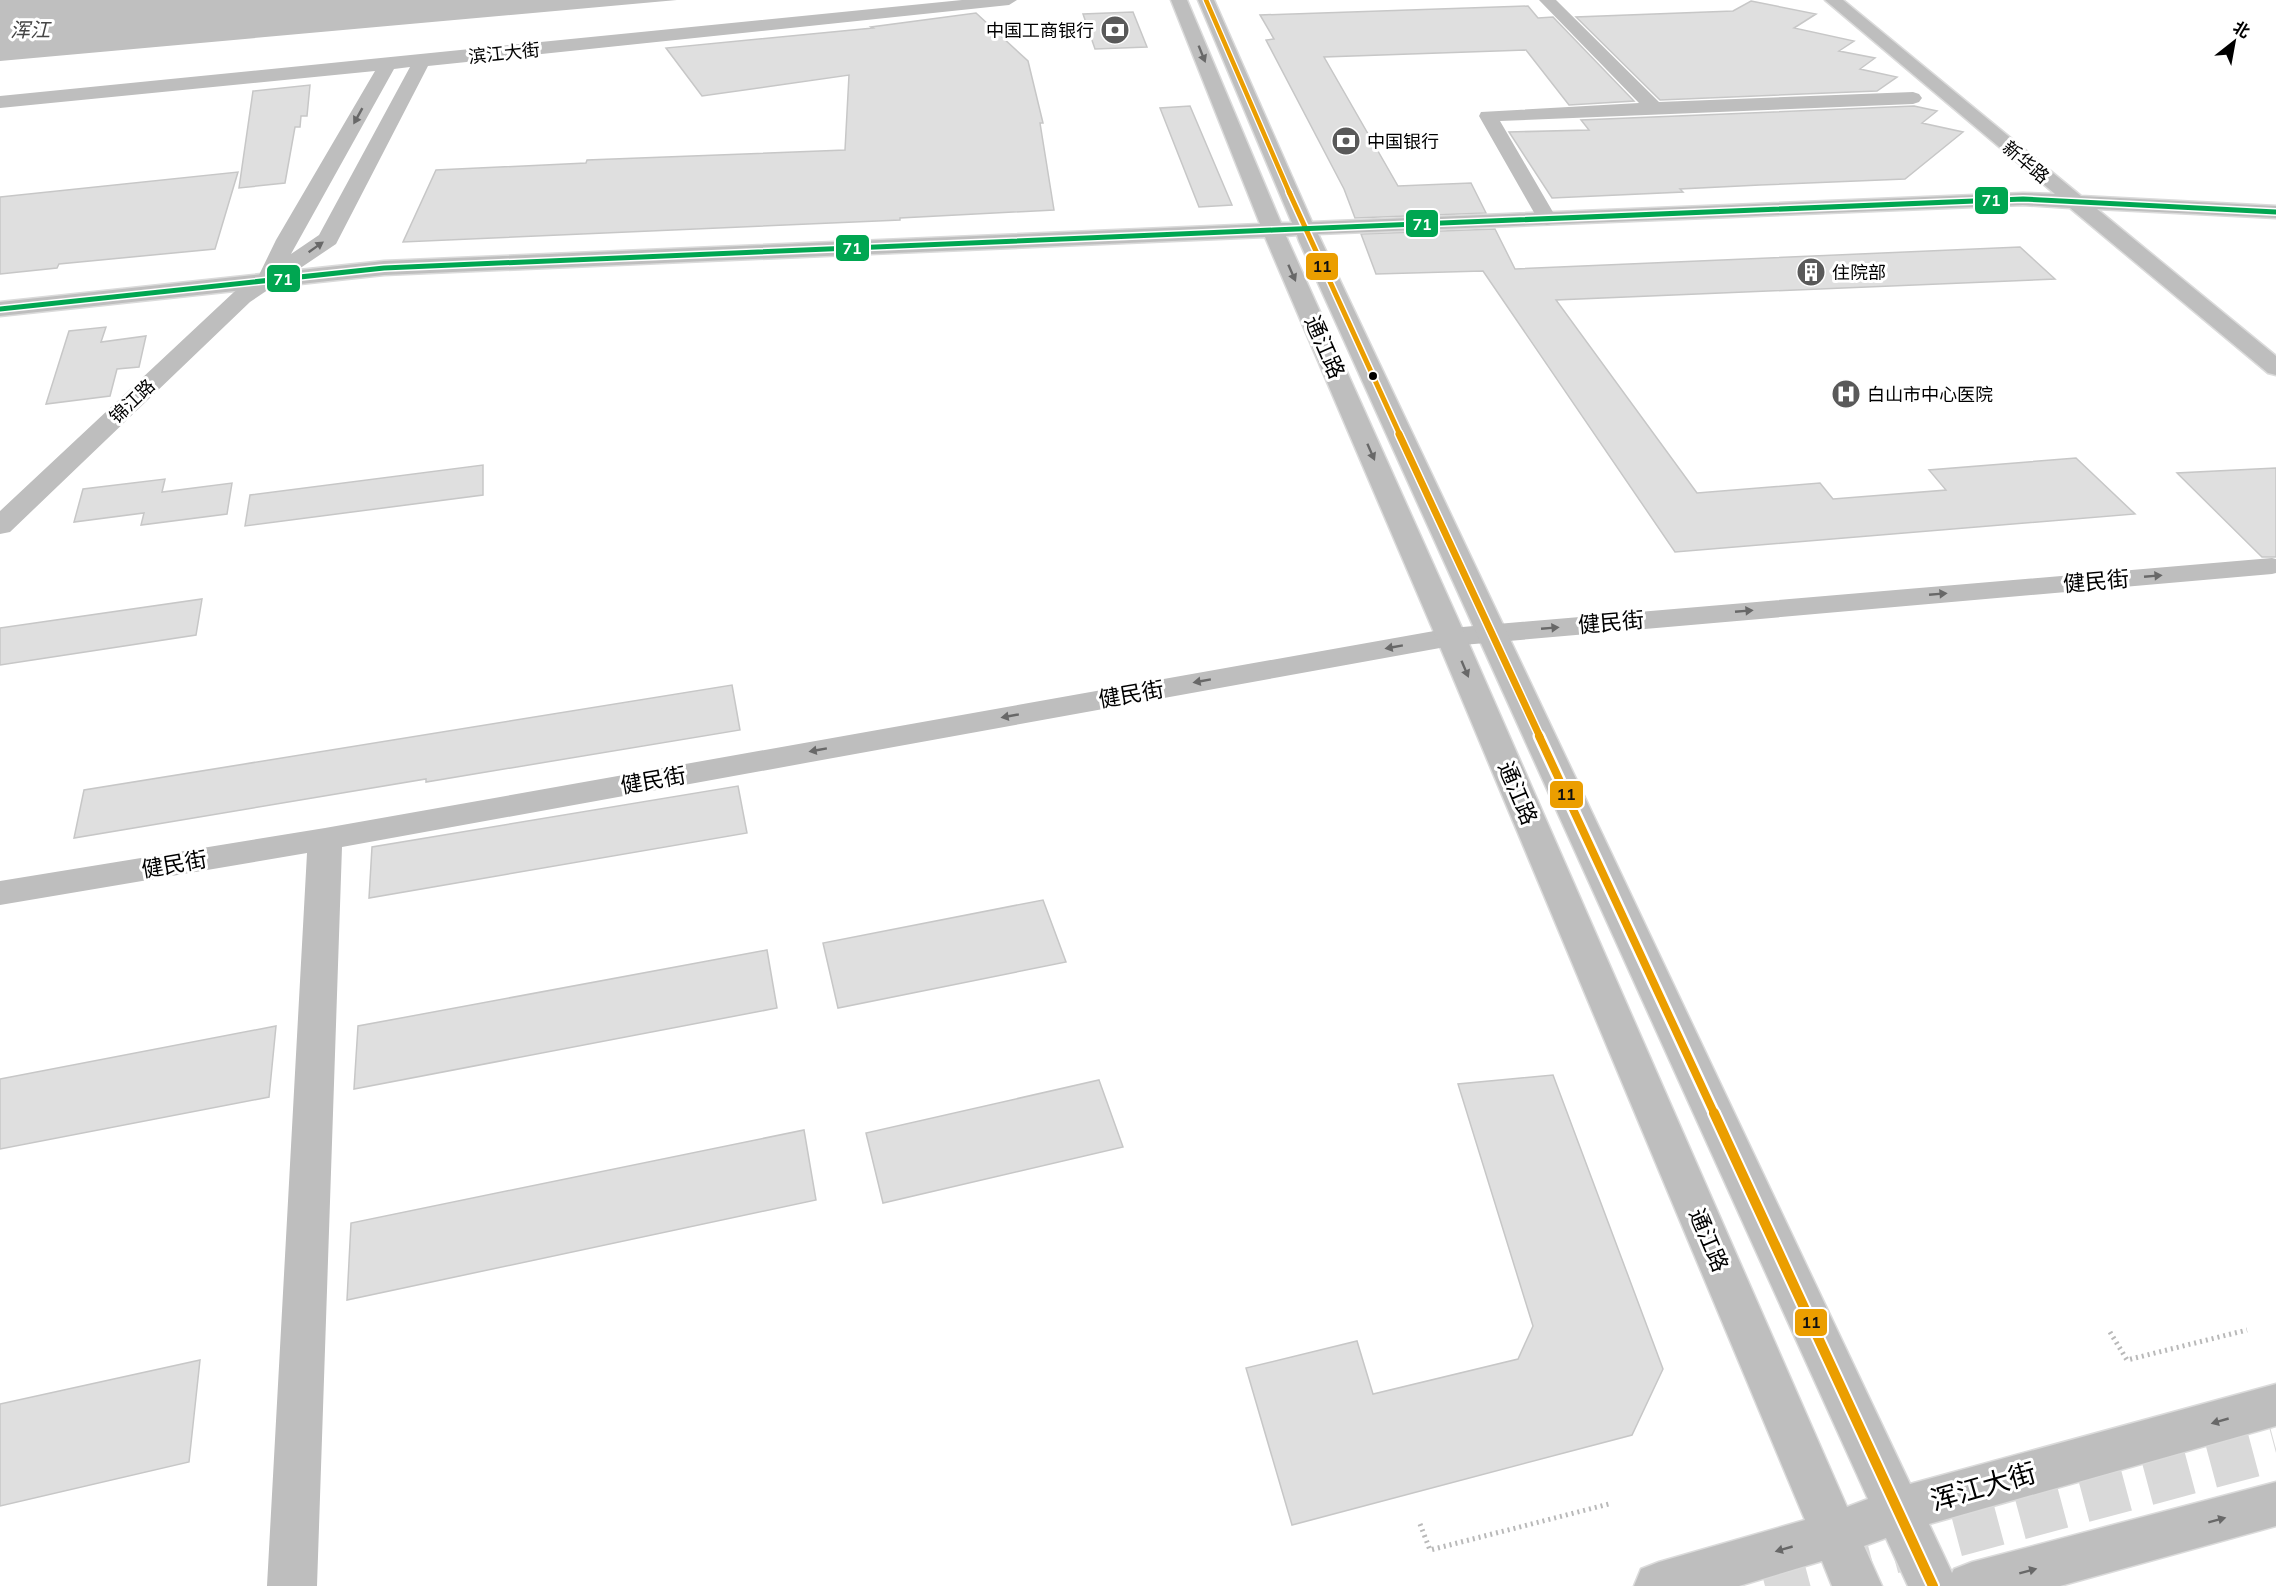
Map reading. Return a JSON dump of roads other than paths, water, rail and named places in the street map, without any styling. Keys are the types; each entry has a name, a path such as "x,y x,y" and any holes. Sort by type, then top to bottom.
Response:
{"main road":[{"name":"滨江大街","path":"0,102 387,65 1009,0"},
{"name":"通江路","path":"1179,0 1292,236 1491,633 1933,1586"},
{"name":"通江路","path":"1206,0 1292,236 1451,637 1857,1586"},
{"path":"1547,0 1654,108"},
{"name":"新华路","path":"1833,0 2276,368"},
{"name":"锦江路","path":"0,526 242,297 328,238 422,61"},
{"path":"268,280 287,240 387,65"},
{"path":"1547,219 1488,116 1913,98"},
{"path":"0,324 374,284 1292,236 1547,219 2023,200 2276,212"},
{"path":"0,309 384,268 2038,209 2075,203"},
{"name":"健民街","path":"0,893 325,839 1451,637 2272,566"},
{"path":"292,1586 325,839"},
{"name":"浑江大街","path":"1659,1586 1836,1534 1899,1510 2276,1405"},
{"path":"1972,1586 2276,1504"}],"water":[{"name":"浑江","path":"0,0 677,0 0,61"}],"tunnel":[{"path":"1765,1586 2276,1449"}],"place":[{"name":"中国工商银行","path":"1115,30"},
{"name":"中国银行","path":"1346,141"},
{"name":"住院部","path":"1811,272"},
{"name":"白山市中心医院","path":"1846,394"}]}
